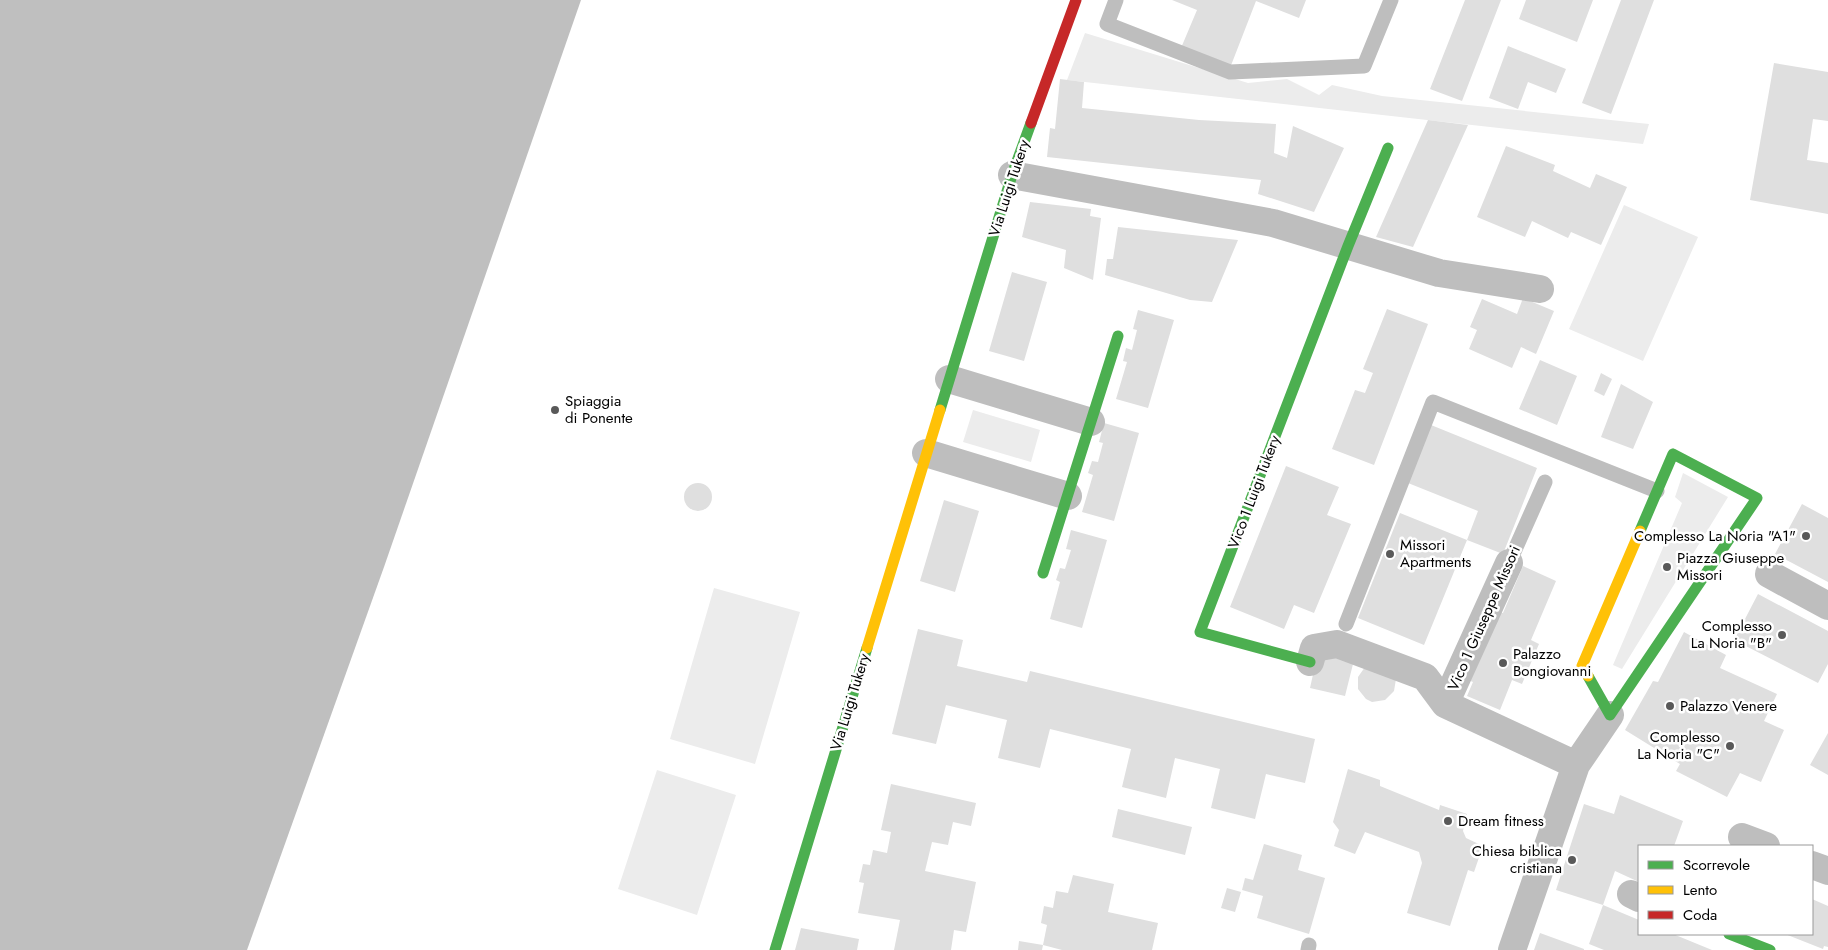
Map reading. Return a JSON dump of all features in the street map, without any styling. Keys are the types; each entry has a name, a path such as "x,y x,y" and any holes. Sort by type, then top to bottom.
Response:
{"street":[{"name":"Via Luigi Tukery","path":"775,950 1012,175 1076,0"},
{"name":"Vico 1 Luigi Tukery","path":"1310,662 1200,632 1348,246 1388,148"},
{"path":"1012,175 1273,223 1439,273 1540,289"},
{"path":"1044,573 1118,336"},
{"path":"949,379 1091,422"},
{"path":"926,453 1068,496"},
{"path":"1512,950 1576,765 1610,715 1757,498 1673,454 1582,666 1610,715"},
{"name":"Vico 1 Giuseppe Missori","path":"1509,563 1446,704 1576,765"},
{"path":"1769,574 1828,606"},
{"path":"1310,662 1314,648 1337,644 1425,677 1446,704"},
{"path":"1813,865 1828,871"},
{"path":"1732,935 1770,950"}],"lane":[{"path":"1116,0 1107,24 1230,72 1364,66 1392,0"},
{"path":"1346,624 1433,402 1656,491"},
{"name":"Vico 1 Giuseppe Missori","path":"1509,563 1545,482"}],"shaded area":[{"path":"0,0 581,0 384,567 247,950 0,950"},
{"path":"1085,33 1248,83 1287,79 1319,95 1332,85 1382,96 1649,124 1643,144 1067,80"},
{"path":"1624,205 1698,237 1643,361 1569,329"},
{"path":"973,410 1040,430 1031,462 963,442"},
{"path":"1683,473 1728,497 1622,669 1613,665 1682,503 1675,497"},
{"path":"714,588 800,612 755,764 670,739"},
{"path":"657,770 736,795 697,915 618,889"}],"building":[{"path":"1172,0 1306,0 1299,18 1256,1 1230,68 1181,48 1197,10"},
{"path":"1465,0 1501,0 1462,101 1430,89"},
{"path":"1526,0 1593,0 1577,42 1519,19"},
{"path":"1621,0 1654,0 1611,114 1582,103"},
{"path":"1508,46 1566,69 1556,93 1528,82 1518,109 1489,98"},
{"path":"1774,63 1828,72 1828,121 1813,119 1807,160 1828,163 1828,214 1750,200"},
{"path":"1060,79 1084,82 1082,108 1199,120 1276,124 1274,153 1287,158 1293,126 1344,148 1314,212 1258,194 1261,180 1047,157 1050,128 1055,129"},
{"path":"1428,120 1468,125 1413,247 1376,237"},
{"path":"1506,146 1555,165 1553,171 1590,188 1596,174 1627,187 1601,245 1571,232 1568,238 1532,221 1525,237 1477,217"},
{"path":"1030,202 1091,209 1090,216 1101,218 1093,280 1064,268 1066,250 1022,237"},
{"path":"1118,227 1238,240 1212,302 1190,300 1105,275 1107,259 1113,259"},
{"path":"1012,272 1047,282 1024,361 989,351"},
{"path":"1523,298 1554,311 1536,354 1521,347 1512,368 1469,349 1477,330 1470,327 1482,299 1517,314"},
{"path":"1387,309 1428,324 1374,465 1332,449 1355,390 1365,393 1373,373 1363,369"},
{"path":"1138,310 1174,320 1148,408 1116,399 1127,362 1123,361 1126,348 1132,350 1137,330 1133,329"},
{"path":"1540,360 1577,376 1557,425 1519,409"},
{"path":"1601,373 1612,379 1604,396 1594,391"},
{"path":"1621,384 1653,402 1633,449 1601,437"},
{"path":"1104,423 1139,433 1114,521 1082,512 1093,475 1088,473 1092,461 1098,462 1103,443 1099,442"},
{"path":"1431,425 1537,468 1503,554 1467,540 1478,511 1408,483"},
{"path":"1286,466 1339,487 1327,515 1351,524 1314,613 1294,605 1284,629 1230,607"},
{"path":"698,483 708,487 712,497 708,507 698,511 688,507 684,497 688,487"},
{"path":"944,500 979,511 955,592 920,581"},
{"name":"Complesso La Noria \"A1\"","path":"1802,504 1828,518 1828,582 1775,554"},
{"path":"1400,513 1467,540 1424,645 1358,618"},
{"path":"1071,530 1107,540 1082,628 1050,619 1060,582 1056,580 1060,568 1065,569 1071,550 1066,549"},
{"name":"Palazzo Bongiovanni","path":"1523,566 1556,581 1531,640 1539,644 1522,684 1512,680 1500,710 1467,696 1473,682 1468,680 1498,612 1503,613"},
{"name":"Complesso La Noria \"B\"","path":"1758,594 1828,631 1828,664 1818,683 1734,640"},
{"path":"918,629 963,640 957,666 1027,682 1030,671 1315,739 1305,783 1266,774 1255,819 1211,808 1220,769 1175,758 1166,798 1122,787 1131,749 1050,729 1040,768 998,758 1007,720 946,705 936,744 892,734"},
{"path":"1684,632 1726,655 1720,668 1777,694 1764,721 1784,730 1761,782 1740,773 1727,797 1676,771 1680,764 1625,730 1653,681 1658,682"},
{"path":"1318,652 1354,660 1345,696 1310,688"},
{"path":"1365,667 1396,679 1394,691 1385,700 1372,702 1366,699 1358,689 1358,677"},
{"path":"1828,733 1828,775 1810,765"},
{"path":"1348,769 1380,780 1380,786 1439,810 1440,805 1467,814 1463,831 1466,838 1483,846 1474,872 1468,870 1450,926 1407,913 1422,863 1419,852 1365,832 1355,854 1334,846 1339,830 1333,822"},
{"path":"891,784 976,803 971,826 953,822 948,845 932,842 925,871 976,882 966,932 954,930 951,950 894,950 900,920 858,913 864,883 859,882 863,864 870,865 873,850 887,853 891,832 881,830"},
{"path":"1620,795 1683,821 1674,845 1638,845 1638,882 1615,871 1603,905 1556,890 1584,804 1614,814"},
{"path":"1118,809 1192,827 1185,855 1112,837"},
{"path":"1264,844 1302,855 1298,870 1325,878 1309,934 1257,918 1263,896 1242,890 1245,878 1253,880"},
{"path":"1073,875 1114,884 1108,912 1158,923 1152,950 1062,950 1043,945 1047,925 1041,923 1044,906 1053,908 1056,891 1068,893"},
{"path":"1227,888 1241,892 1235,912 1221,908"},
{"path":"1813,899 1828,906 1828,947 1824,946 1823,949 1788,935 1813,935"},
{"path":"1603,905 1638,920 1638,935 1675,935 1712,950 1604,950 1589,944"},
{"path":"801,928 859,939 857,950 795,950"},
{"path":"1540,933 1584,949 1584,950 1534,950"},
{"path":"1019,941 1043,945 1042,950 1018,950"}],"traffic: fast":[{"path":"940,410 1012,175 1031,123"},
{"path":"1310,662 1200,632 1348,246 1388,148"},
{"path":"1043,573 1118,336"},
{"path":"1588,676 1610,715 1757,498 1673,454"},
{"path":"1640,531 1673,454"},
{"path":"775,950 867,648"},
{"path":"1732,935 1770,950"}],"traffic: slow":[{"path":"867,648 940,410"},
{"path":"1588,676 1582,666 1640,531"}],"traffic: jam":[{"path":"1031,123 1076,0"}],"place":[{"name":"Spiaggia di Ponente","path":"555,410"},
{"name":"Complesso La Noria \"A1\"","path":"1806,536"},
{"name":"Missori Apartments","path":"1390,554"},
{"name":"Piazza Giuseppe Missori","path":"1667,567"},
{"name":"Complesso La Noria \"B\"","path":"1782,635"},
{"name":"Palazzo Bongiovanni","path":"1503,663"},
{"name":"Palazzo Venere","path":"1670,706"},
{"name":"Complesso La Noria \"C\"","path":"1730,746"},
{"name":"Dream fitness","path":"1448,821"},
{"name":"Chiesa biblica cristiana","path":"1572,860"}]}
